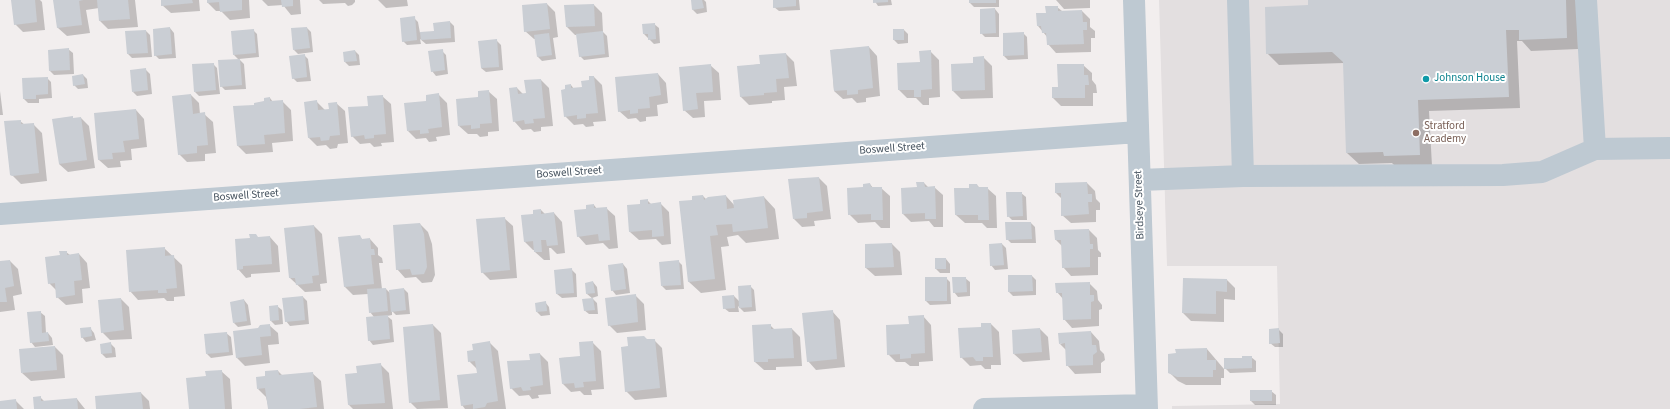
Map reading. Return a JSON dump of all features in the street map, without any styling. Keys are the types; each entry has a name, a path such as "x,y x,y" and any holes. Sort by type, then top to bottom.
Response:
{"street":[{"name":"Birdseye Street","path":"1134,0 1147,407"},
{"path":"1238,0 1242,176"},
{"path":"1586,0 1595,149"},
{"name":"Boswell Street","path":"0,214 1138,132"},
{"path":"1140,180 1242,176 1503,174 1542,172 1595,149 1670,148"},
{"path":"984,409 1147,407"}],"shaded area":[{"name":"Stratford Academy","path":"1159,0 1670,0 1670,409 1172,409 1172,406 1280,404 1277,266 1167,266"}],"building":[{"path":"11,0 35,0 37,22 14,25"},
{"path":"53,0 83,0 79,1 82,25 57,28"},
{"path":"97,0 128,0 130,19 99,21"},
{"path":"161,0 192,0 193,3 161,6"},
{"path":"207,0 242,0 242,10 220,12 219,2 207,3"},
{"path":"281,0 293,0 293,6 282,7"},
{"path":"691,0 702,0 704,8 692,10"},
{"path":"773,0 796,0 796,6 773,8"},
{"path":"873,0 888,0 888,2 873,3"},
{"path":"969,0 996,0 996,3 969,3"},
{"name":"Johnson House","path":"1308,0 1566,0 1567,38 1519,40 1519,30 1506,30 1509,97 1418,100 1420,155 1384,156 1383,152 1346,153 1343,62 1332,52 1266,54 1265,7 1308,5"},
{"path":"547,3 550,29 524,32 522,5"},
{"path":"594,4 595,26 566,27 564,5"},
{"path":"1045,6 1058,6 1058,11 1082,10 1083,22 1087,22 1087,30 1083,30 1084,44 1047,45 1046,33 1042,33 1041,26 1037,26 1036,13 1046,13"},
{"path":"995,8 996,33 980,34 980,9"},
{"path":"415,16 417,40 402,42 400,18"},
{"path":"450,21 451,38 421,40 420,32 434,31 433,23"},
{"path":"655,23 656,39 648,40 648,34 643,34 642,24"},
{"path":"170,27 172,54 154,56 153,29"},
{"path":"307,27 310,48 293,50 291,28"},
{"path":"254,29 256,53 233,55 231,31"},
{"path":"893,29 904,29 904,40 893,40"},
{"path":"146,30 148,53 127,54 125,31"},
{"path":"603,31 605,54 579,57 576,34"},
{"path":"1024,32 1024,55 1003,56 1003,33"},
{"path":"549,33 552,55 537,57 534,35"},
{"path":"497,39 499,67 481,68 478,41"},
{"path":"869,46 873,88 858,90 858,94 847,95 847,90 834,91 830,50"},
{"path":"69,48 70,70 49,71 48,50"},
{"path":"443,49 445,70 431,72 428,51"},
{"path":"355,50 357,61 344,62 343,52"},
{"path":"931,50 932,89 921,90 921,97 914,97 914,90 898,90 897,63 920,62 919,51"},
{"path":"786,53 789,78 776,79 777,92 764,93 764,95 740,97 737,66 760,64 759,55"},
{"path":"305,54 307,77 292,79 289,56"},
{"path":"984,56 985,90 952,91 951,64 973,63 973,57"},
{"path":"240,59 242,85 220,87 218,60"},
{"path":"214,63 216,90 194,92 192,64"},
{"path":"711,64 713,92 696,93 698,109 683,111 679,67"},
{"path":"1057,64 1084,64 1084,75 1088,75 1089,85 1085,85 1085,98 1052,98 1052,87 1058,87"},
{"path":"146,68 148,90 132,92 130,70"},
{"path":"658,73 661,95 649,97 650,108 638,109 638,113 630,114 630,110 618,112 615,77"},
{"path":"83,74 85,84 73,86 72,76"},
{"path":"589,76 594,76 598,113 586,114 586,118 577,119 577,115 564,117 561,90 565,89 565,85 571,84 571,88 582,87 581,81 589,80"},
{"path":"48,77 48,94 36,95 36,99 23,99 22,78"},
{"path":"541,79 545,118 533,119 534,123 525,124 524,120 513,122 509,88 517,87 518,94 526,93 524,80"},
{"path":"489,90 492,123 480,124 480,128 471,129 471,125 458,126 456,99 478,97 478,91"},
{"path":"439,93 442,127 428,129 429,133 420,134 420,130 407,131 404,103 426,101 426,95"},
{"path":"191,94 193,114 205,112 208,145 197,146 197,153 178,155 172,96"},
{"path":"383,95 386,134 374,135 374,138 365,139 364,135 351,137 348,107 368,106 367,96"},
{"path":"270,97 270,101 283,100 285,133 264,135 265,144 237,146 233,106 254,105 254,103 264,101 264,98"},
{"path":"317,100 318,110 329,109 328,103 337,102 340,135 330,136 329,140 321,141 320,137 308,138 304,102"},
{"path":"136,109 139,139 123,141 125,152 112,153 113,159 98,160 94,113"},
{"path":"73,116 73,118 81,117 87,160 59,164 52,119"},
{"path":"21,120 21,124 34,123 39,173 12,176 10,175 4,121"},
{"path":"819,177 823,211 807,213 807,218 793,219 788,179"},
{"path":"916,182 924,182 925,187 935,186 936,219 925,219 925,213 902,214 901,188 917,187"},
{"path":"1087,182 1088,194 1092,194 1092,202 1088,202 1089,214 1061,216 1061,193 1055,193 1055,183"},
{"path":"870,183 871,187 882,187 883,220 871,220 871,214 848,215 847,188 863,187 863,184"},
{"path":"969,184 977,184 978,187 988,187 989,220 978,220 978,215 955,215 954,188 969,188"},
{"path":"1006,192 1022,192 1023,216 1007,217"},
{"path":"703,195 704,200 708,197 726,195 727,209 734,208 733,200 764,196 768,228 733,232 732,224 716,225 718,235 710,236 715,279 688,282 679,201 692,200 692,196"},
{"path":"648,199 648,204 661,202 664,236 652,237 652,230 629,232 627,205 640,204 640,200"},
{"path":"594,204 594,208 607,207 610,240 599,241 598,234 577,237 574,210 586,209 586,205"},
{"path":"541,209 541,214 554,212 558,245 547,246 546,240 541,240 542,252 534,252 533,241 524,242 521,215 533,214 533,210"},
{"path":"505,217 510,270 481,273 476,219"},
{"path":"1005,222 1031,222 1032,239 1006,240"},
{"path":"420,223 424,234 427,267 424,274 412,275 410,269 396,270 393,225"},
{"path":"314,225 319,275 312,276 313,283 296,285 295,278 289,278 284,228"},
{"path":"1089,229 1090,244 1093,244 1093,249 1090,249 1090,267 1062,268 1061,240 1055,240 1054,230"},
{"path":"249,234 256,234 258,237 270,236 272,264 243,266 243,269 237,270 235,239 250,238"},
{"path":"360,235 362,239 370,238 371,249 374,249 375,255 371,255 374,284 344,287 338,237"},
{"path":"892,243 894,267 865,268 865,244"},
{"path":"1002,243 1004,265 990,266 989,244"},
{"path":"165,247 165,256 174,255 177,288 166,289 167,293 158,293 158,290 129,292 126,250"},
{"path":"59,251 67,251 67,255 79,253 82,280 74,281 75,295 56,298 55,283 48,284 45,257 60,255"},
{"path":"935,258 946,258 946,269 935,269"},
{"path":"10,260 14,286 5,288 7,302 0,302 0,261"},
{"path":"679,260 681,285 661,286 659,262"},
{"path":"623,263 626,289 611,291 608,265"},
{"path":"572,268 574,293 556,294 554,270"},
{"path":"1008,275 1032,275 1033,291 1008,292"},
{"path":"925,277 947,277 947,301 925,301"},
{"path":"952,277 966,277 967,292 953,293"},
{"path":"1183,278 1227,279 1227,292 1216,291 1216,314 1182,313"},
{"path":"593,281 595,293 586,294 585,283"},
{"path":"1090,282 1090,295 1094,295 1094,301 1091,302 1091,319 1063,320 1062,293 1056,293 1055,283"},
{"path":"751,285 752,307 739,308 738,286"},
{"path":"386,288 388,311 369,313 367,289"},
{"path":"404,288 406,310 391,312 389,290"},
{"path":"636,294 638,322 608,326 605,298"},
{"path":"734,295 735,308 723,309 722,296"},
{"path":"303,296 305,320 285,322 282,298"},
{"path":"121,298 124,330 101,333 98,300"},
{"path":"593,298 595,310 584,311 582,299"},
{"path":"244,299 247,321 233,323 230,302"},
{"path":"546,301 547,311 536,312 535,303"},
{"path":"278,305 279,320 270,321 269,306"},
{"path":"833,310 837,359 807,362 802,313"},
{"path":"41,311 42,333 48,332 49,341 30,343 27,312"},
{"path":"388,315 390,339 368,341 366,317"},
{"path":"924,315 925,353 911,354 911,358 900,359 900,354 887,355 886,325 909,324 908,316"},
{"path":"981,323 991,323 993,357 983,357 983,361 976,361 973,357 960,358 958,328 981,327"},
{"path":"270,324 271,336 260,337 262,355 236,358 233,331 258,328 260,325"},
{"path":"433,324 440,400 409,403 403,327"},
{"path":"771,324 771,329 792,328 794,358 768,359 768,362 754,362 752,325"},
{"path":"91,327 92,336 81,338 80,328"},
{"path":"1040,328 1042,352 1013,354 1012,330"},
{"path":"1279,328 1280,343 1269,344 1269,329"},
{"path":"1091,331 1092,345 1096,345 1097,352 1093,355 1093,365 1066,366 1065,343 1059,344 1058,333"},
{"path":"227,332 229,352 206,354 204,334"},
{"path":"644,336 647,339 655,339 660,388 625,392 621,347 628,346 627,337"},
{"path":"490,341 498,401 487,403 485,407 473,409 473,404 461,406 457,375 477,373 475,361 468,362 467,351 473,350 472,344"},
{"path":"593,341 596,381 583,382 584,387 575,388 574,383 562,384 559,358 580,356 579,342"},
{"path":"111,342 112,353 101,354 100,344"},
{"path":"55,346 57,370 21,373 19,349"},
{"path":"1207,348 1207,360 1216,360 1216,370 1213,370 1213,377 1177,377 1168,373 1168,354 1176,353 1175,349"},
{"path":"540,353 543,385 530,387 531,390 523,391 521,387 510,389 507,361 530,360 529,354"},
{"path":"1242,356 1252,356 1252,368 1224,369 1224,358 1242,358"},
{"path":"381,363 385,403 348,405 345,374 357,373 356,366"},
{"path":"222,370 225,409 189,409 186,378 206,376 205,371"},
{"path":"278,370 279,375 313,372 317,407 300,409 268,409 265,388 257,389 256,377 265,376 265,371"},
{"path":"1250,390 1272,390 1272,401 1250,401"},
{"path":"141,392 143,409 96,409 95,396"},
{"path":"41,396 41,401 77,398 78,409 34,409 33,397"},
{"path":"16,399 17,409 0,409 0,401"}],"place":[{"name":"Johnson House","path":"1426,79"},
{"name":"Stratford Academy","path":"1416,133"}]}
